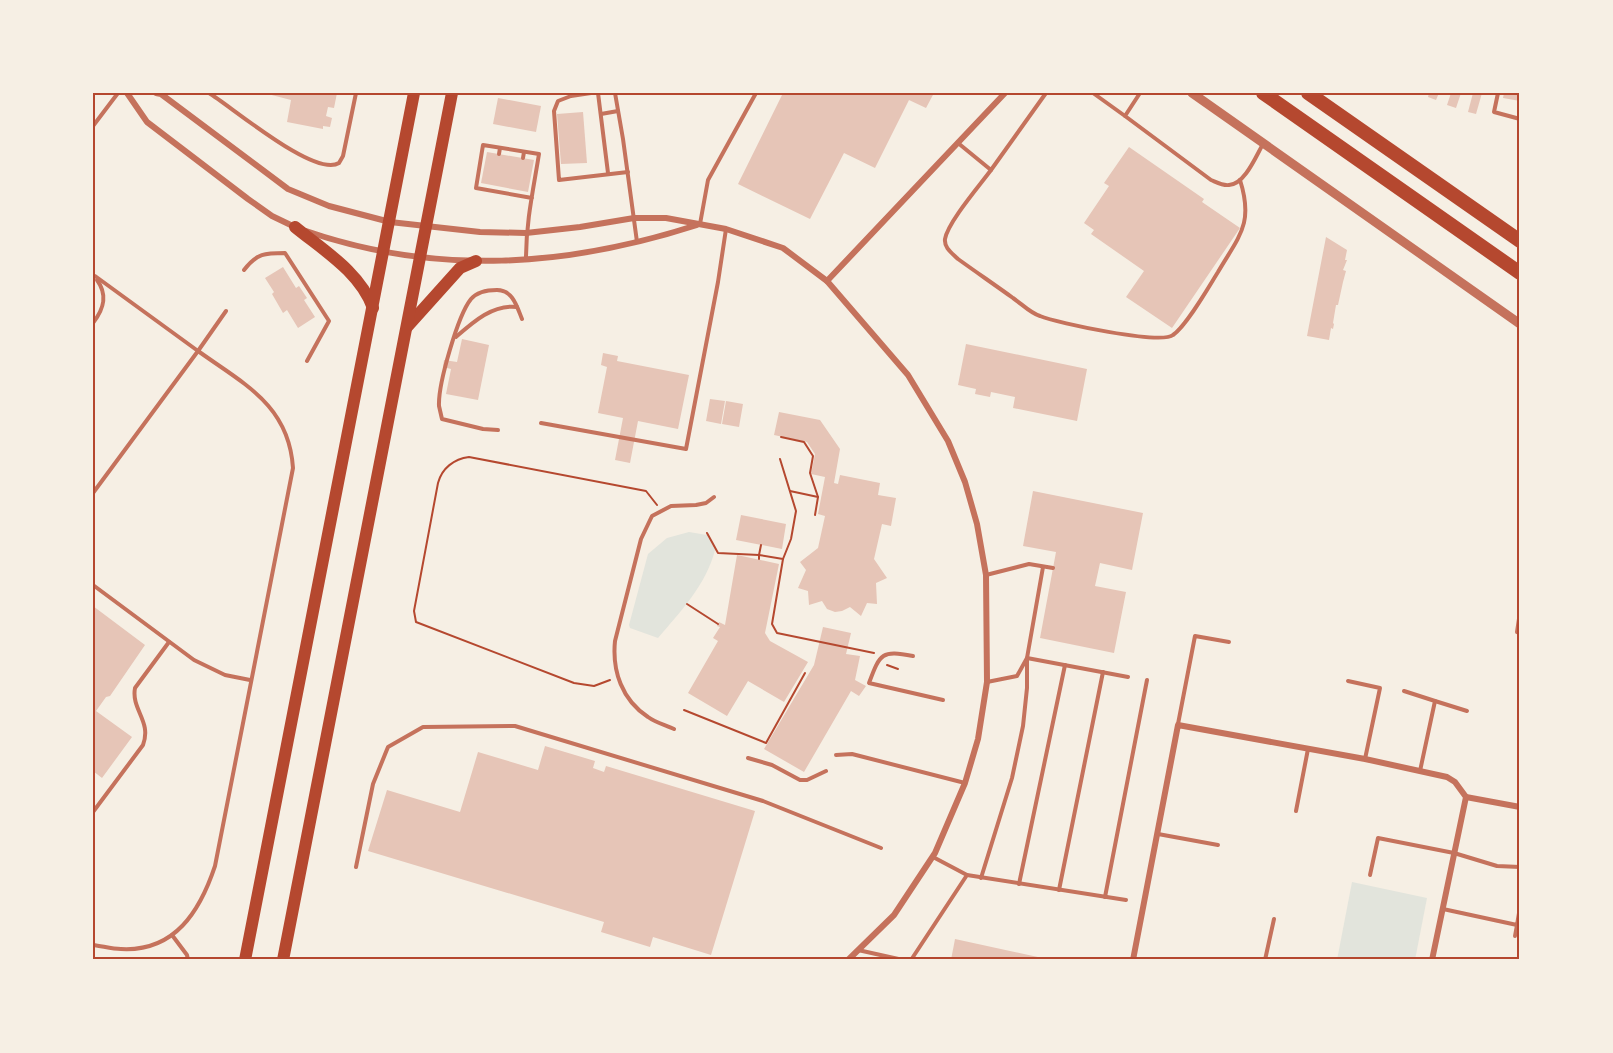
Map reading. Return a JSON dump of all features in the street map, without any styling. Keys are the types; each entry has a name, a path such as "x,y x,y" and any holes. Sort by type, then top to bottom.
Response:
{"highway":[{"path":"1263,93 1520,273"},
{"path":"1308,93 1520,241"}],"main road":[{"path":"245,960 374,308 414,93"},
{"path":"283,960 452,93"},
{"path":"295,227 335,259 364,288 374,308"},
{"path":"406,328 460,268 476,261"}],"street":[{"path":"127,93 147,122 273,216 321,236 384,252 420,258 526,261 637,243 700,224"},
{"path":"156,93 161,94 288,189 329,206 390,222 426,228 526,233 580,228 634,218 666,218 726,229 783,248 827,281 908,375 948,441 965,482 974,513 986,575 987,682 978,739 965,783 932,857 894,915 848,960"},
{"path":"827,281 1005,93"},
{"path":"1192,93 1520,324"},
{"path":"1135,960 1178,725 1365,759 1447,777 1455,782 1466,797 1520,807"},
{"path":"1432,960 1466,797"}],"lane":[{"path":"93,126 118,93"},
{"path":"209,93 287,148 328,166 339,163 343,156 356,93"},
{"path":"591,93 558,101 554,111 559,180 628,172"},
{"path":"598,93 608,173"},
{"path":"615,93 637,243"},
{"path":"700,224 708,180 756,93"},
{"path":"1046,93 950,228 945,240 946,248 958,259 1038,316 1124,335 1153,339 1171,337 1179,330 1210,285 1245,227 1246,198 1240,180"},
{"path":"1094,93 1210,180 1222,185 1231,186 1240,180 1264,143"},
{"path":"1125,116 1140,93"},
{"path":"1498,93 1494,112 1520,119"},
{"path":"602,114 618,111"},
{"path":"958,143 991,170"},
{"path":"526,261 528,212 532,198 539,154 483,145 476,188 532,198"},
{"path":"499,154 500,148"},
{"path":"523,158 524,152"},
{"path":"493,191 494,185"},
{"path":"518,190 518,196"},
{"path":"541,423 686,449 726,229"},
{"path":"244,270 252,260 264,253 285,253 329,321 307,361"},
{"path":"93,323 103,306 104,297 102,286 94,276"},
{"path":"93,945 122,949 150,946 172,935 185,924 206,892 215,866 292,468 292,453 283,426 268,403 94,276"},
{"path":"498,430 483,429 442,419 439,404 454,338 472,297 485,290 501,290 515,300 522,319"},
{"path":"454,338 489,312 507,306 517,307"},
{"path":"93,493 226,311"},
{"path":"674,729 650,719 624,692 614,656 615,641 646,525 652,516 671,506 706,503 714,496"},
{"path":"986,575 1029,564 1053,568"},
{"path":"981,878 1012,778 1019,747 1027,688 1028,658 1043,567"},
{"path":"93,585 194,660 225,675 250,680"},
{"path":"1520,612 1517,632 1520,633"},
{"path":"1178,725 1195,636 1229,642"},
{"path":"93,812 142,745 147,734 134,696 135,688 169,642"},
{"path":"913,656 891,652 882,656 875,665 869,683 943,700"},
{"path":"1028,658 1128,677"},
{"path":"987,682 1017,676 1028,658"},
{"path":"1019,884 1065,665"},
{"path":"1059,890 1103,672"},
{"path":"1105,897 1147,680"},
{"path":"1348,681 1380,688 1365,759"},
{"path":"1404,691 1467,711"},
{"path":"1420,771 1435,700"},
{"path":"356,867 374,784 388,747 423,727 515,726 763,801 881,849"},
{"path":"1296,811 1308,749"},
{"path":"836,755 852,754 965,783"},
{"path":"748,758 772,765 800,780 807,780 826,771"},
{"path":"1157,834 1218,845"},
{"path":"1370,875 1378,838 1454,853 1497,866 1520,867"},
{"path":"932,857 967,875 1126,900"},
{"path":"911,960 967,875"},
{"path":"1442,909 1517,925"},
{"path":"1515,936 1519,913"},
{"path":"1266,960 1274,919"},
{"path":"172,935 187,955 188,960"},
{"path":"858,950 902,960"}],"path":[{"path":"781,437 804,441 813,456 810,473 818,496 815,515"},
{"path":"618,676 594,686 574,683 416,622 414,611 438,483 442,472 455,460 475,458 646,491 661,510"},
{"path":"780,459 796,511 783,559 772,624 777,633 872,651"},
{"path":"790,491 818,496"},
{"path":"707,533 718,553 783,559"},
{"path":"759,560 761,545"},
{"path":"687,603 718,624"},
{"path":"684,710 766,743 805,673"}],"shaded area":[{"path":"689,532 707,535 715,550 706,575 684,608 658,638 630,628 648,554 667,538"},
{"path":"1352,882 1427,898 1415,960 1337,960"}],"building":[{"path":"264,93 337,93 334,108 328,107 326,116 332,118 330,127 323,126 323,129 287,122 291,100"},
{"path":"783,93 934,93 926,108 909,100 875,168 844,153 810,219 738,184"},
{"path":"1429,93 1439,93 1436,100 1428,97"},
{"path":"1451,93 1461,93 1456,108 1447,105"},
{"path":"1473,93 1482,93 1476,114 1468,112"},
{"path":"1504,93 1520,93 1520,101 1503,98"},
{"path":"498,98 541,106 536,132 493,124"},
{"path":"583,112 587,163 561,164 557,114"},
{"path":"1129,147 1204,199 1202,202 1240,228 1172,328 1126,297 1144,271 1091,234 1094,230 1084,223 1109,186 1104,183"},
{"path":"487,152 534,160 528,192 481,183"},
{"path":"1326,237 1347,250 1345,260 1347,260 1343,270 1346,271 1329,340 1307,336"},
{"path":"283,267 296,288 299,286 307,298 304,300 315,317 298,328 287,310 283,313 265,278"},
{"path":"462,339 489,345 478,400 446,394 451,369 443,367 444,360 457,362"},
{"path":"966,344 1087,369 1077,421 1013,408 1015,397 991,392 990,397 975,394 976,389 958,385"},
{"path":"603,353 618,356 617,361 689,375 678,429 638,421 630,463 615,460 623,418 598,413 607,367 601,365"},
{"path":"710,399 725,401 721,424 706,421"},
{"path":"726,401 743,404 739,427 722,424"},
{"path":"779,412 820,420 840,449 834,483 838,484 840,475 880,483 878,495 896,498 891,526 882,524 874,559 887,578 876,583 877,604 867,603 861,616 850,607 835,612 827,609 822,601 809,605 808,591 798,588 806,570 800,562 818,548 825,516 818,514 825,477 811,474 815,454 807,442 774,435"},
{"path":"1033,491 1143,513 1132,570 1100,563 1095,586 1126,592 1114,653 1040,638 1056,552 1023,546"},
{"path":"741,515 786,524 782,549 736,540"},
{"path":"737,555 779,564 765,633 770,641 808,662 784,702 748,681 727,716 688,693 718,641 713,638 720,627 717,626 719,622 725,625"},
{"path":"93,606 145,645 110,696 106,697 96,711 132,737 102,778 93,771"},
{"path":"823,627 851,633 846,654 860,656 855,680 866,686 859,696 851,691 804,772 764,749 814,665"},
{"path":"545,746 595,761 593,768 604,772 606,766 755,811 711,955 653,937 650,947 601,932 604,922 368,851 387,790 460,812 478,752 538,770"},
{"path":"955,939 1047,959 1047,960 951,960"}]}
